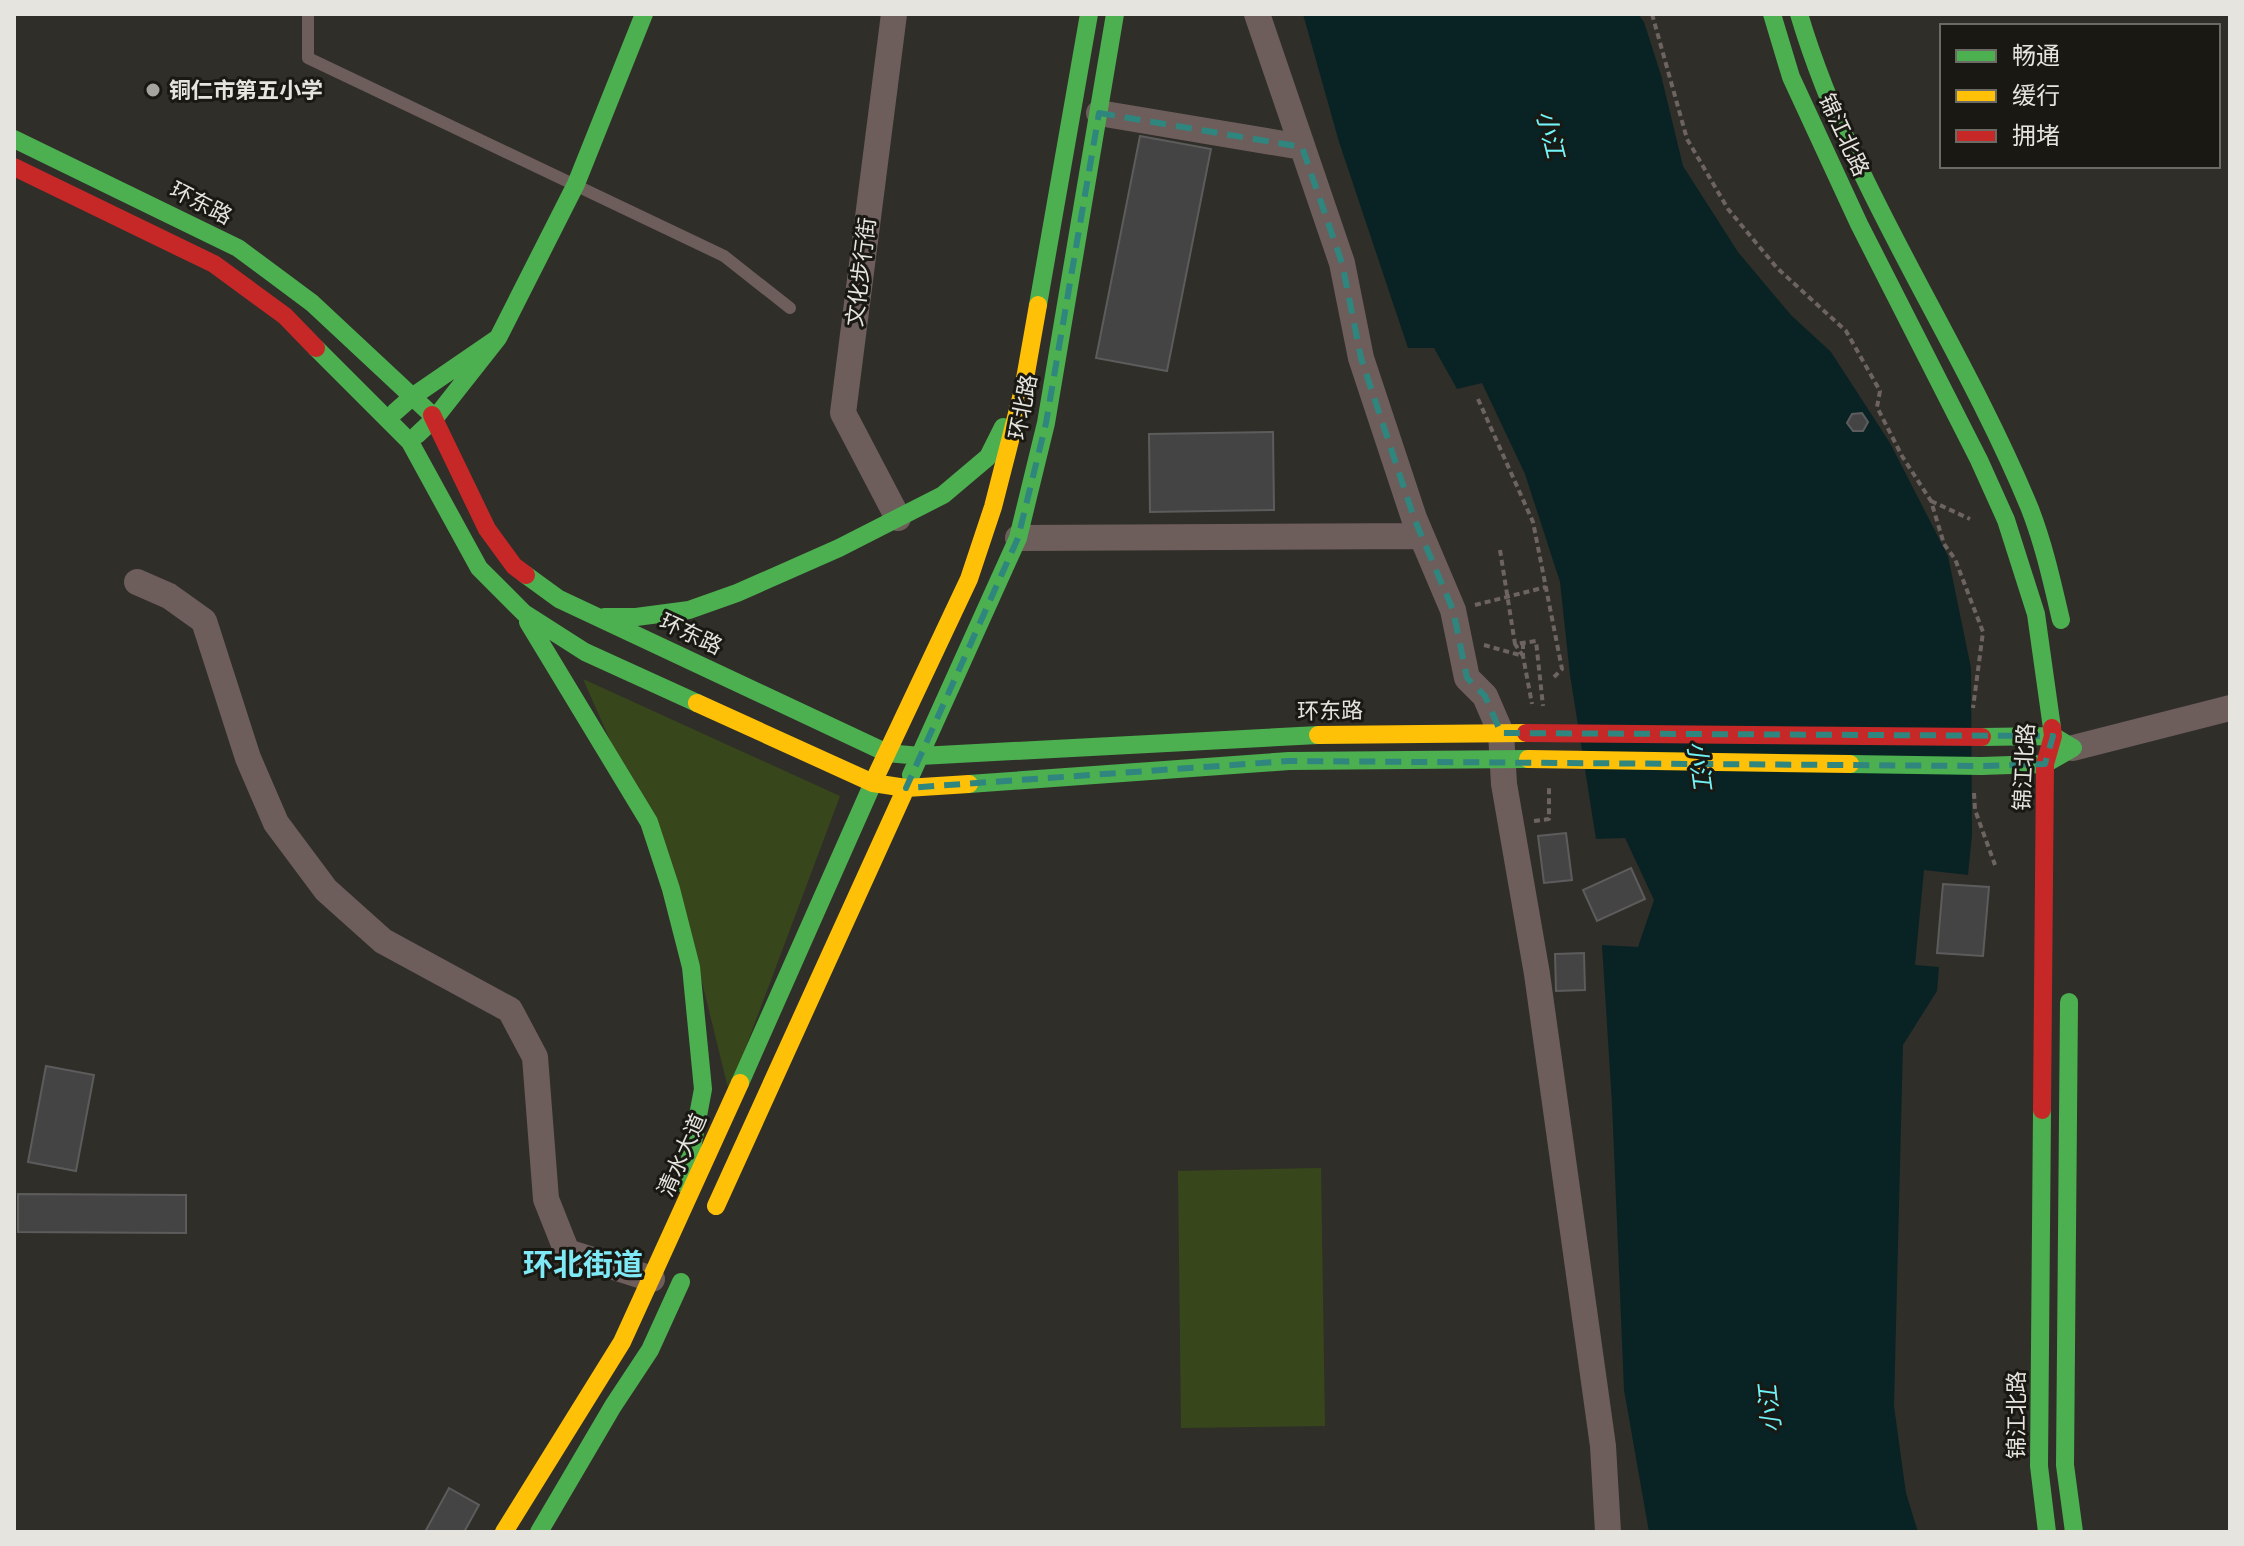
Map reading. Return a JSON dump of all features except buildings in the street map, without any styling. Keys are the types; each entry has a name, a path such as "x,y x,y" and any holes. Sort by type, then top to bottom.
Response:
{"main road":[{"path":"410,442 435,418 498,338 576,184 644,14"},
{"name":"环北路","path":"873,783 969,579 993,507 1023,390 1089,14"},
{"name":"环北路","path":"906,788 1018,538 1046,423 1115,14"},
{"name":"锦江北路","path":"1772,14 1791,77 1821,144 2006,520 2036,614 2066,736 2070,776"},
{"name":"锦江北路","path":"1799,14 1815,68 1862,169 2003,449 2030,510 2045,552 2064,636"},
{"name":"环东路","path":"14,139 238,248 312,303 435,418 487,529 514,566 559,599 887,753 920,756 1290,735 1514,746"},
{"path":"14,167 214,264 285,316 410,442 479,568 524,613 585,652 873,783 906,788 1514,746 2066,736"},
{"path":"388,419 412,397 498,338"},
{"path":"599,617 636,617 689,610 801,565 943,495 988,457 1023,390"},
{"path":"524,613 649,822 671,889 691,967 703,1089 677,1227"},
{"path":"1514,746 1977,774 2045,764 2066,736"},
{"name":"锦江北路","path":"2045,764 2039,1466 2047,1532"},
{"name":"清水大道","path":"504,1532 622,1342 677,1227 873,783"},
{"path":"709,1221 906,788"},
{"path":"2069,980 2065,1465 2074,1532"},
{"path":"539,1532 613,1406 650,1350 690,1264"}],"street":[{"name":"文化步行街","path":"894,14 843,413 898,518"},
{"path":"1257,14 1342,263 1361,358 1421,536 1453,610 1467,678 1485,696 1514,746 1504,784 1537,974 1603,1446 1608,1532"},
{"path":"1099,113 1302,147"},
{"path":"1018,538 1421,536"},
{"path":"137,582 169,596 204,621 248,758 276,823 326,890 383,941 510,1010 535,1057 546,1199 567,1252 652,1279"},
{"path":"2066,736 2230,708"}],"lane":[{"path":"308,14 308,58 724,256 790,308"}],"path":[{"path":"1652,14 1687,139 1728,209 1777,268 1846,331 1880,391 1877,407 1902,456 1931,501 1944,544 1955,559 1983,632 1972,698 1973,712"},
{"path":"1478,399 1533,522 1562,669 1554,677"},
{"path":"1931,501 1970,519"},
{"path":"1500,550 1515,644 1523,656"},
{"path":"1453,610 1546,587"},
{"path":"1459,638 1523,656"},
{"path":"1515,644 1536,641 1544,710"},
{"path":"1523,643 1534,713"},
{"path":"1524,823 1549,819 1548,773"},
{"path":"1977,774 1975,810 1995,865"}],"highlighted area":[{"path":"1099,113 1302,147 1342,263 1361,358 1414,518 1453,610 1467,678 1485,696 1501,733 2053,736 2045,764 1289,761 906,788 1018,538 1046,423"}],"green space":[{"path":"583,679 840,796 729,1092 683,905"},
{"path":"1321,1168 1325,1426 1181,1428 1178,1171"}],"water":[{"name":"小江","path":"1303,14 1638,14 1644,22 1661,75 1683,166 1738,252 1791,315 1831,352 1890,443 1948,556 1971,668 1972,835 1968,875 1924,870 1915,965 1939,967 1937,991 1903,1045 1894,1406 1906,1493 1918,1532 1649,1532 1624,1390 1602,945 1638,947 1654,900 1625,838 1596,839 1570,675 1560,582 1525,474 1482,383 1457,389 1434,348 1408,348 1339,142"}],"traffic: fast":[{"path":"498,338 576,184 644,14"},
{"path":"1038,305 1089,14"},
{"path":"911,775 1018,538 1046,423 1115,14"},
{"path":"1772,14 1791,77 1859,224 1979,460 2006,520 2036,614 2052,728"},
{"path":"1799,14 1847,142 1972,385 2030,509 2044,550 2061,620"},
{"path":"14,139 238,248 312,303 432,415"},
{"path":"395,412 498,338 435,418 417,435"},
{"path":"316,348 410,442 479,568 524,613 585,652 697,703"},
{"path":"604,617 636,617 689,610 737,593 839,548 943,495 988,457 1003,427"},
{"path":"526,575 559,599 887,753 920,756 1318,735"},
{"path":"528,622 649,822 671,889 691,967 703,1089 685,1185"},
{"path":"1981,766 2045,764 2073,748 2053,736 1982,737"},
{"path":"969,784 1289,761 1528,759"},
{"path":"1850,764 1981,766"},
{"path":"740,1083 873,783"},
{"path":"2069,1002 2065,1465 2074,1532"},
{"path":"2042,1110 2039,1466 2047,1532"},
{"path":"539,1532 613,1406 650,1350 681,1282"}],"traffic: slow":[{"path":"877,774 969,579 993,507 1023,390 1038,305"},
{"path":"697,703 873,783 906,788 969,784"},
{"path":"1318,735 1526,733"},
{"path":"1528,759 1850,764"},
{"path":"716,1206 906,788"},
{"path":"504,1532 622,1342 740,1083"}],"traffic: jam":[{"path":"14,167 214,264 285,316 316,348"},
{"path":"432,415 487,529 514,566 526,575"},
{"path":"2042,1110 2045,764 2053,736 2052,728"},
{"path":"1526,733 1982,737"}],"place":[{"name":"铜仁市第五小学","path":"153,90"}],"district":[{"name":"环北街道","path":"583,1264"}]}
